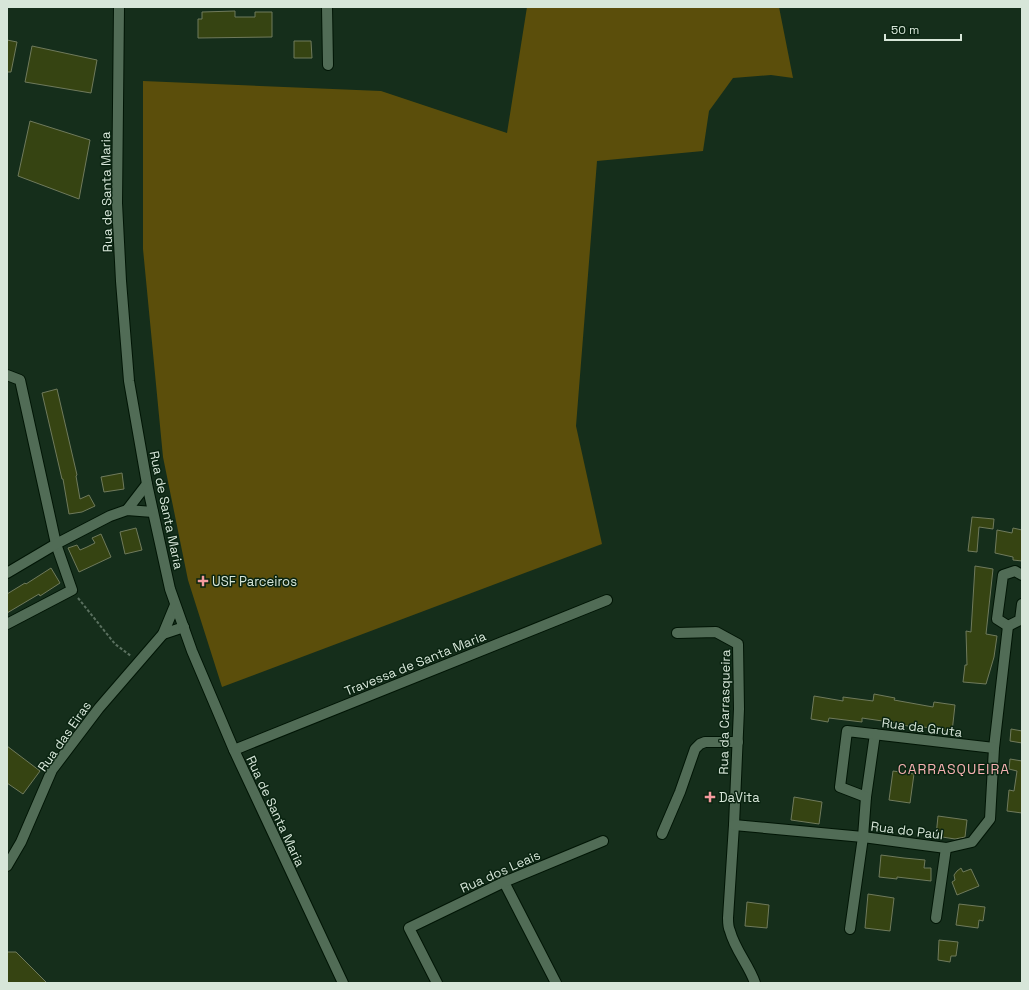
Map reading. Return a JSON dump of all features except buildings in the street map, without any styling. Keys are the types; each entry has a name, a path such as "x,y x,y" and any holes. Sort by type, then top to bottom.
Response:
{"street":[{"name":"Rua de Santa Maria","path":"119,7 117,203 121,281 129,381 147,484 170,589 192,651 234,750 343,983"},
{"path":"327,7 328,65"},
{"path":"7,375 20,380 56,544 72,590 7,624"},
{"path":"127,510 147,484"},
{"path":"7,573 56,544 110,516 127,510 153,512"},
{"path":"1022,575 1015,571 1003,575 998,618 1008,626 1020,620 1022,604"},
{"name":"Travessa de Santa Maria","path":"234,750 607,600"},
{"name":"Rua das Eiras","path":"7,866 21,842 52,770 99,708 163,634 175,605"},
{"name":"Rua do Paúl","path":"734,825 863,837 946,848 972,842 990,819 994,748 1008,626"},
{"path":"163,634 184,628"},
{"name":"Rua da Carrasqueira","path":"677,633 716,632 738,644 738,742 728,918 729,930 734,943 755,983"},
{"name":"Rua da Gruta","path":"866,797 840,787 847,731 994,748"},
{"path":"850,929 875,734"},
{"path":"662,834 680,792 695,749 700,744 705,742 738,742"},
{"name":"Rua dos Leais","path":"437,983 409,928 504,882 603,841"},
{"path":"936,918 946,848"},
{"path":"504,882 556,983"}],"path":[{"path":"72,590 115,644 138,662"}],"shaded area":[{"path":"527,7 779,7 793,78 771,75 733,78 709,111 703,151 597,161 576,426 602,544 222,687 188,580 163,457 143,249 143,81 381,91 507,133"}],"place":[{"name":"USF Parceiros","path":"203,581"},
{"name":"DaVita","path":"710,797"}],"district":[{"name":"CARRASQUEIRA","path":"954,769"}]}
